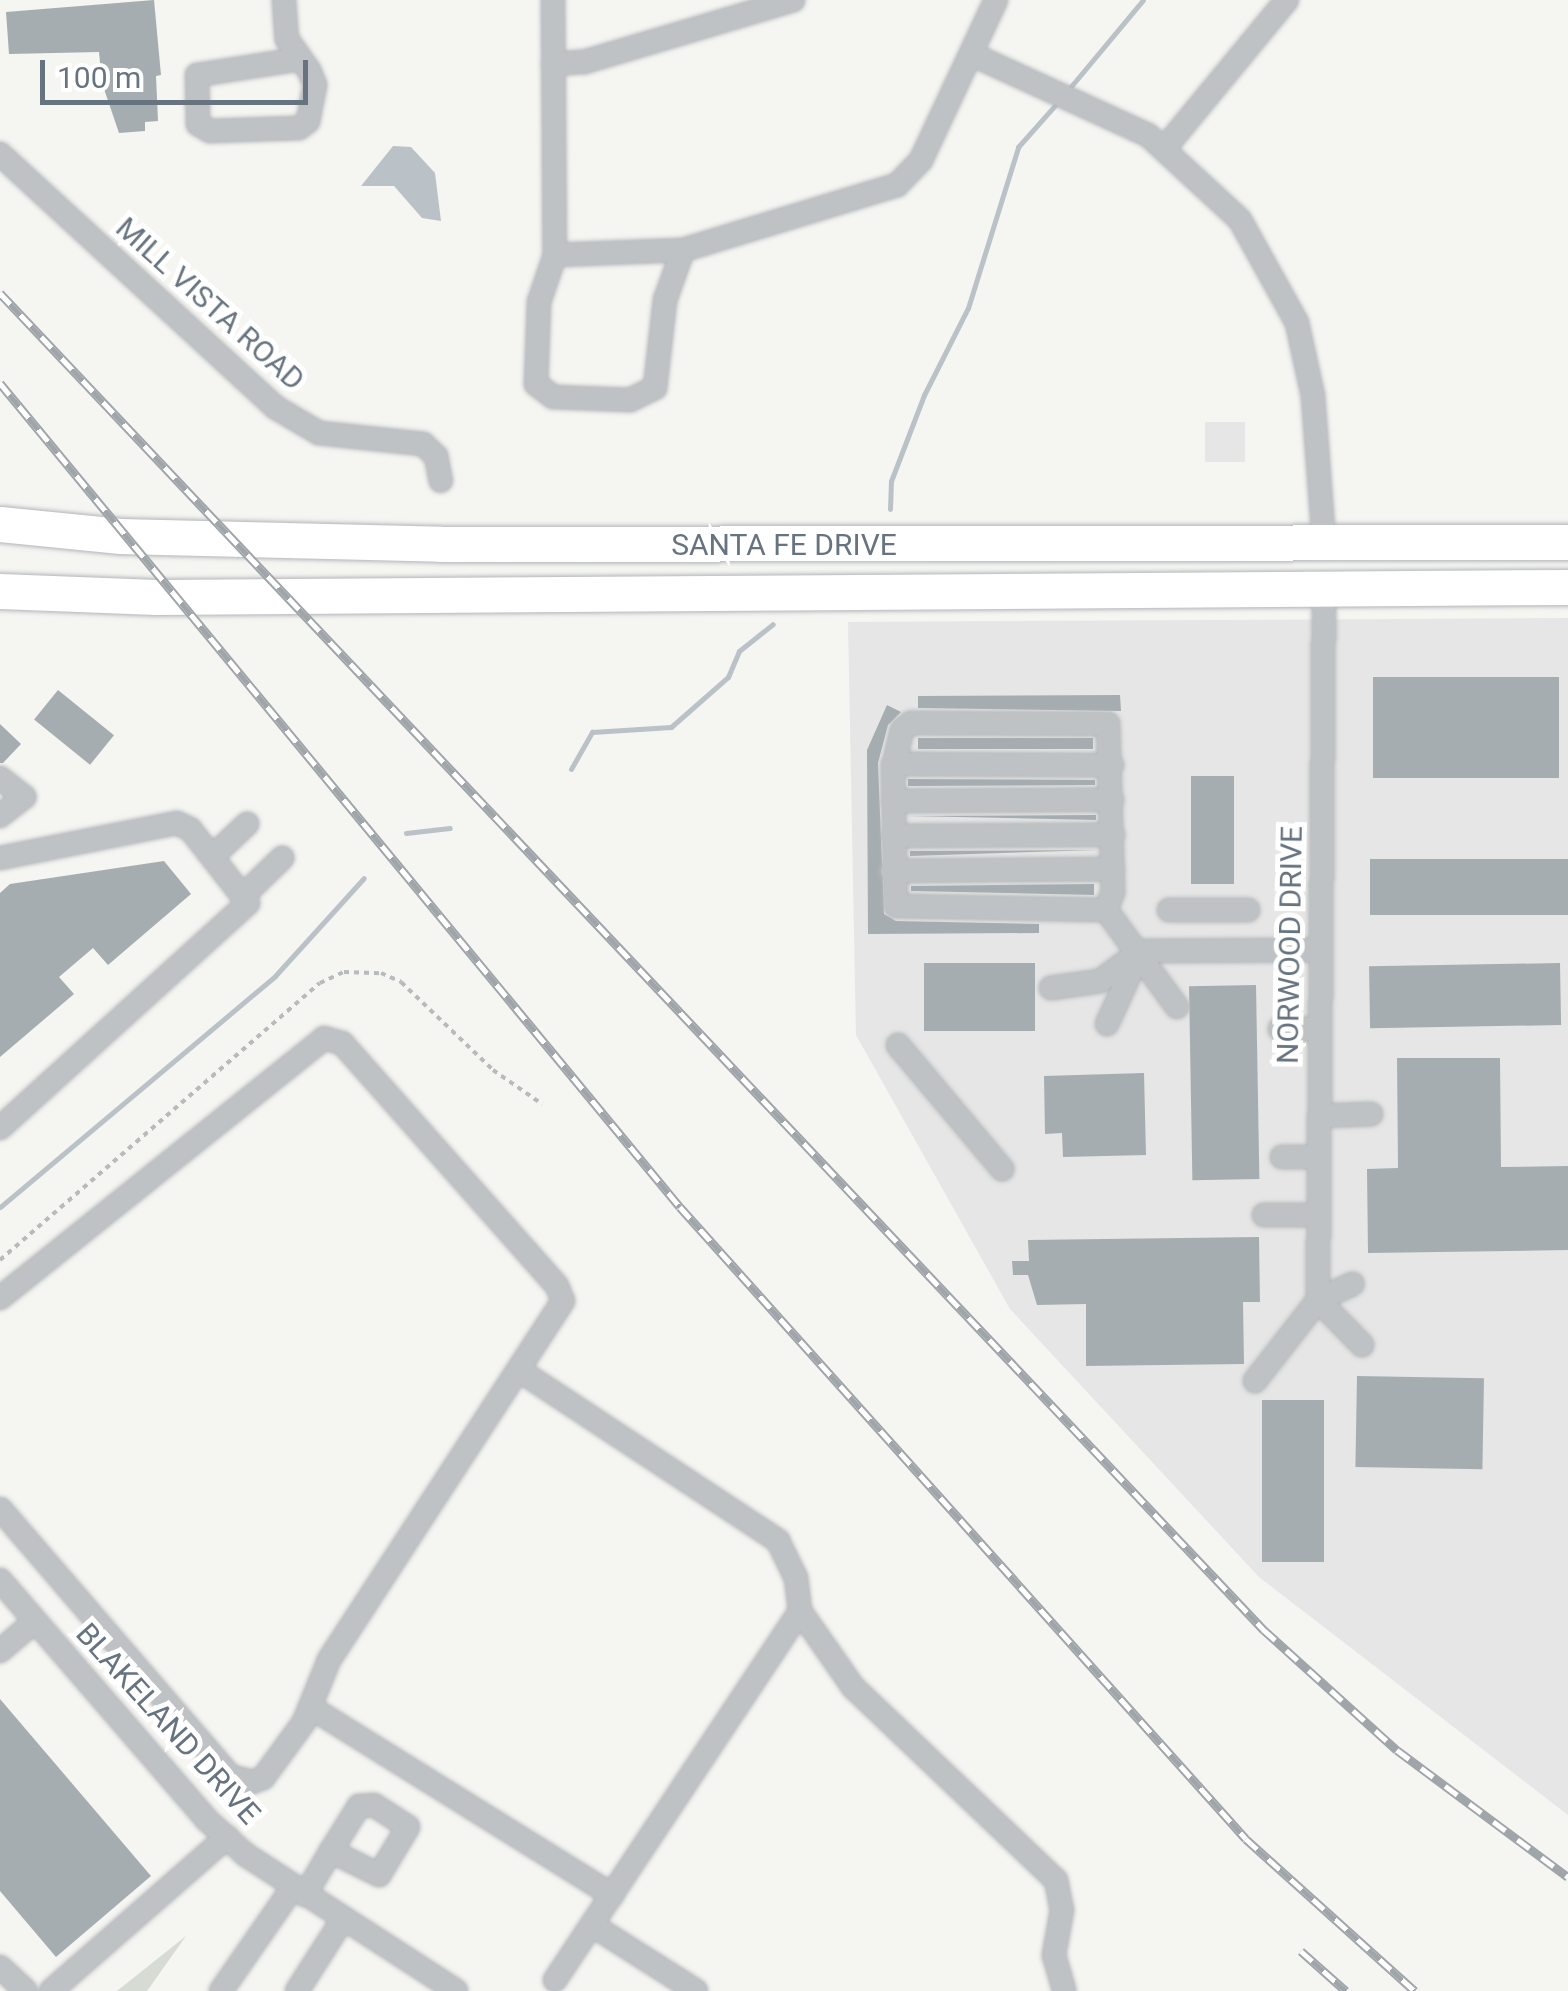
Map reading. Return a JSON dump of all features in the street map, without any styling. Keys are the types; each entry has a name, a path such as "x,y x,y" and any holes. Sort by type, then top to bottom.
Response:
{"highway":[{"name":"SANTA FE DRIVE","path":"0,524 120,536 441,544 1568,542"},
{"path":"1324,590 1344,560 1415,542"},
{"name":"SANTA FE DRIVE","path":"0,591 156,597 1568,587"}],"street":[{"path":"284,0 287,40 300,59 317,98 299,128 210,132 198,124 198,74 300,59"},
{"path":"553,0 555,255 540,302 536,384 553,397 630,400 655,388 665,300 683,250"},
{"path":"553,64 584,62 793,0"},
{"path":"555,255 683,250 897,184 920,160 996,0"},
{"path":"1164,148 1237,68 1287,0"},
{"path":"971,54 1094,107 1164,148 1240,220 1297,323 1313,396 1324,542"},
{"name":"MILL VISTA ROAD","path":"0,154 275,407 319,433 423,444 436,456 441,481"},
{"name":"NORWOOD DRIVE","path":"1318,1300 1324,590"},
{"path":"1106,910 1113,869 1111,731 1100,720 911,723 902,730 893,764 892,900 901,908 1106,910 1141,951 1177,1007"},
{"path":"893,764 1112,765"},
{"path":"0,778 24,797 0,816"},
{"path":"893,802 1112,800"},
{"path":"0,858 177,822 213,856 248,902 0,1128"},
{"path":"213,856 247,824"},
{"path":"893,836 1112,834"},
{"path":"245,894 282,858"},
{"path":"892,872 1113,869"},
{"path":"1169,910 1248,910"},
{"path":"1051,988 1100,981 1141,951 1320,950"},
{"path":"1108,1024 1141,951"},
{"path":"1280,1029 1320,1029"},
{"path":"0,1298 324,1038 342,1043 557,1286 562,1301 522,1372 328,1660 310,1706 262,1778 240,1782 0,1509"},
{"path":"898,1046 1002,1169"},
{"path":"1319,1116 1371,1114"},
{"path":"1282,1157 1318,1157"},
{"path":"1264,1215 1318,1215"},
{"path":"1255,1382 1318,1300 1353,1284"},
{"path":"1318,1300 1362,1346"},
{"path":"522,1372 778,1542 796,1578 800,1611 854,1687 1056,1880 1062,1910 1054,1954 1064,1991"},
{"name":"BLAKELAND DRIVE","path":"0,1580 227,1838 299,1891 456,1991"},
{"path":"558,1988 592,1925 800,1611"},
{"path":"0,1651 36,1621"},
{"path":"310,1706 612,1896"},
{"path":"51,1991 227,1838"},
{"path":"221,1991 331,1851"},
{"path":"297,1991 343,1919"},
{"path":"592,1925 696,1991"},
{"path":"0,1967 26,1991"}],"shaded area":[{"path":"393,146 411,147 435,173 441,221 422,218 394,186 361,186"},
{"path":"1205,422 1245,422 1245,462 1205,462"},
{"path":"1568,618 1568,1815 1259,1577 1010,1309 856,1035 848,622"},
{"path":"186,1936 147,1991 117,1991"}],"building":[{"path":"154,0 161,75 156,76 158,121 145,122 145,131 119,133 102,83 99,52 9,54 6,12"},
{"path":"1373,677 1559,677 1559,778 1373,778"},
{"path":"58,690 114,735 90,765 34,720"},
{"path":"1120,695 1121,711 918,708 918,696"},
{"path":"887,705 901,712 888,725 878,763 884,914 896,921 1039,924 1039,933 868,934 867,750"},
{"path":"0,724 21,744 3,763 0,763"},
{"path":"918,738 1093,738 1093,749 918,749"},
{"path":"1191,776 1234,776 1234,884 1191,884"},
{"path":"908,779 1095,780 1095,785 908,786"},
{"path":"1096,815 1096,820 909,816"},
{"path":"1097,850 910,856 910,851"},
{"path":"1370,859 1568,859 1568,915 1370,915"},
{"path":"164,861 191,894 108,965 93,948 59,977 74,994 0,1057 0,893 10,884"},
{"path":"1094,884 1094,895 911,891 911,886"},
{"path":"924,963 1035,963 1035,1031 924,1031"},
{"path":"1560,963 1561,1025 1370,1028 1369,966"},
{"path":"1256,985 1259,1179 1192,1180 1189,986"},
{"path":"1397,1058 1500,1058 1501,1167 1568,1166 1568,1250 1368,1253 1367,1169 1398,1168"},
{"path":"1144,1073 1146,1155 1063,1157 1062,1133 1045,1134 1044,1076"},
{"path":"1259,1237 1260,1302 1243,1302 1244,1364 1086,1366 1086,1304 1037,1305 1028,1275 1013,1275 1012,1261 1029,1261 1028,1240"},
{"path":"1357,1376 1484,1378 1482,1469 1355,1467"},
{"path":"1262,1400 1324,1400 1324,1562 1262,1562"},
{"path":"0,1699 151,1876 56,1957 0,1891"}],"waterway":[{"path":"1068,90 1143,0"},
{"path":"890,509 891,481 924,395 968,308 1018,147 1058,102"},
{"path":"571,769 592,732 671,727 728,677 739,651 773,624"},
{"path":"406,833 450,828"},
{"path":"0,1207 275,976 364,878"}],"railway":[{"path":"0,293 1264,1630 1397,1750 1568,1877"},
{"path":"0,383 680,1207 1246,1839 1415,1991"},
{"path":"1301,1951 1346,1991"}]}
